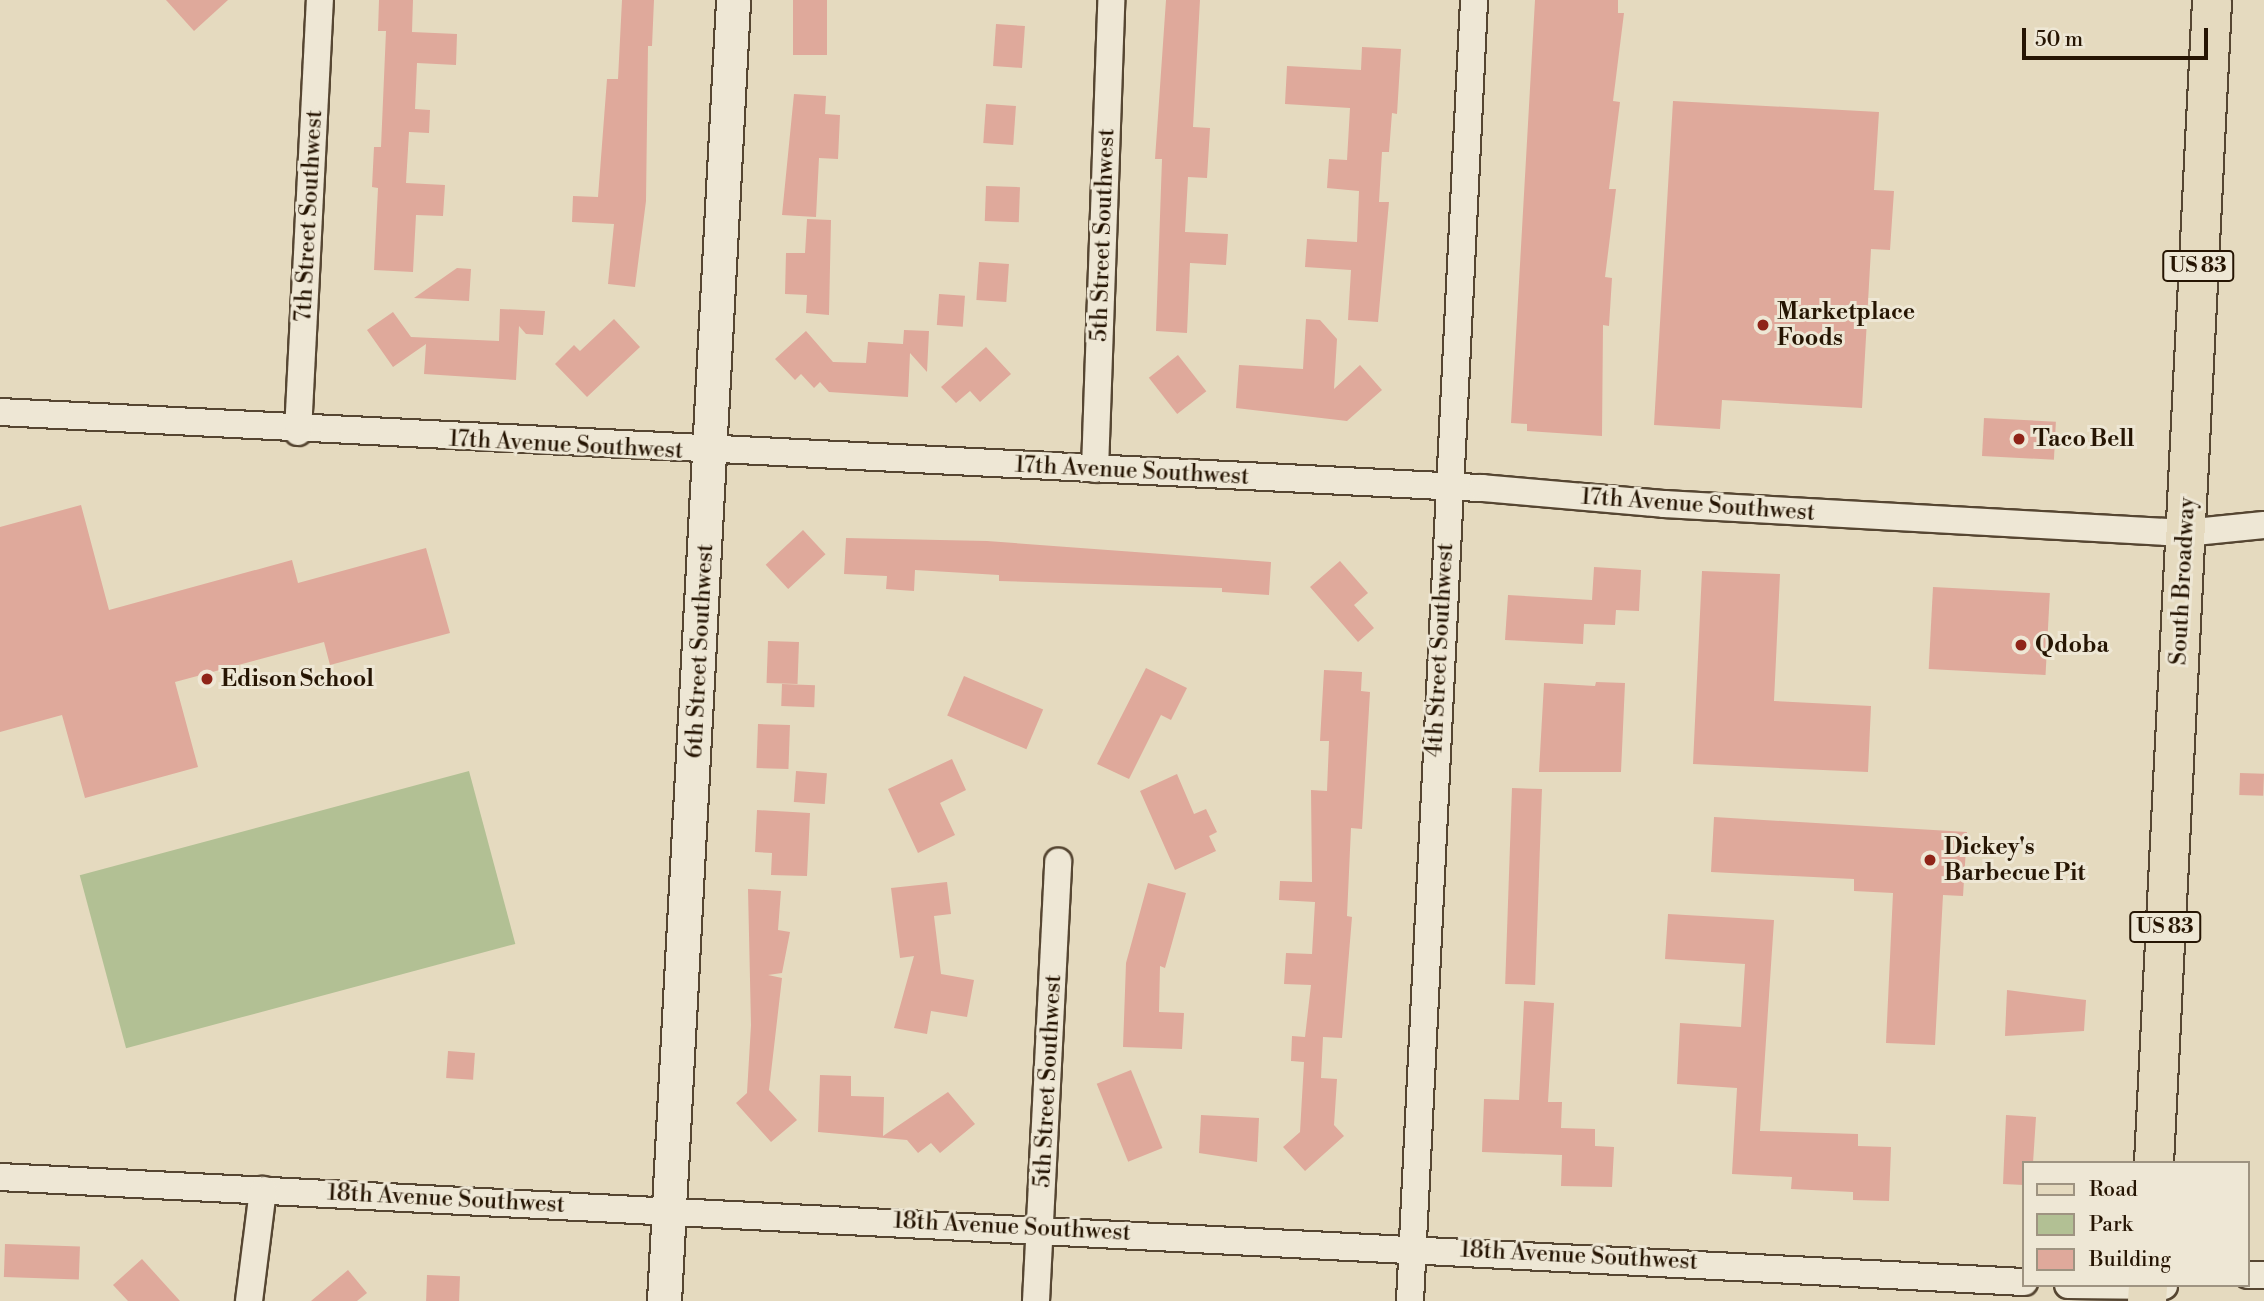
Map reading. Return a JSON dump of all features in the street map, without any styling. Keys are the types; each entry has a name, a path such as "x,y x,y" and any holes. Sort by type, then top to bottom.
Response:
{"main road":[{"name":"South Broadway","path":"2154,1161 2212,0"}],"street":[{"name":"7th Street Southwest","path":"298,432 320,0"},
{"name":"6th Street Southwest","path":"664,1301 667,1209 712,452 733,0"},
{"name":"5th Street Southwest","path":"1095,469 1111,0"},
{"name":"4th Street Southwest","path":"1410,1301 1474,0"},
{"name":"17th Avenue Southwest","path":"0,412 298,432 1448,486 1664,504 2185,533 2264,525"},
{"name":"5th Street Southwest","path":"1036,1301 1058,862"},
{"name":"18th Avenue Southwest","path":"0,1177 1041,1228 2022,1282"},
{"path":"249,1301 263,1190"},
{"path":"2102,1287 2152,1290"}],"green space":[{"path":"469,771 515,944 126,1048 80,875"}],"building":[{"path":"166,0 228,0 194,31"},
{"path":"379,0 413,0 412,32 457,34 456,65 417,63 415,109 430,110 429,133 409,132 406,183 445,185 443,216 416,215 413,272 374,270 378,188 372,187 374,147 381,147 386,31 378,31"},
{"path":"622,0 654,0 652,46 648,46 646,201 635,287 608,284 614,224 572,222 573,196 598,197 607,79 618,79"},
{"path":"793,0 827,0 827,55 793,55"},
{"path":"1166,0 1200,0 1193,127 1210,128 1207,178 1188,177 1185,232 1228,234 1226,265 1190,263 1187,333 1156,331 1162,159 1155,159"},
{"path":"1535,0 1618,0 1618,13 1624,13 1613,101 1620,102 1609,189 1616,189 1605,277 1612,278 1609,326 1603,325 1602,436 1527,431 1527,424 1511,423"},
{"path":"996,24 1025,26 1022,68 993,66"},
{"path":"1362,47 1401,49 1397,114 1392,113 1389,152 1382,152 1379,202 1389,202 1378,322 1348,320 1351,270 1305,267 1307,239 1357,242 1359,191 1327,188 1329,159 1347,160 1350,108 1285,104 1287,66 1361,70"},
{"path":"794,94 826,96 825,114 840,115 838,159 819,158 816,217 782,215"},
{"name":"Marketplace Foods","path":"1673,101 1879,112 1874,190 1894,191 1890,250 1871,249 1862,408 1722,400 1720,429 1654,425"},
{"path":"986,104 1016,106 1013,145 983,143"},
{"path":"986,186 1020,187 1019,222 985,221"},
{"path":"807,219 831,220 829,315 806,313 807,295 785,294 786,253 805,253"},
{"path":"979,262 1009,264 1006,302 976,300"},
{"path":"457,268 471,269 469,301 414,298"},
{"path":"939,294 965,296 963,327 937,325"},
{"path":"500,309 545,311 543,335 526,334 519,326 516,380 424,374 426,344 393,367 367,330 393,312 411,337 499,341"},
{"path":"614,319 640,347 587,397 555,364 574,345 580,351"},
{"path":"1306,319 1320,320 1337,339 1334,389 1360,365 1382,390 1347,421 1236,408 1239,365 1303,369"},
{"path":"904,330 929,331 927,372 910,353 908,397 829,392 820,382 814,388 801,374 795,380 775,359 806,331 833,362 866,363 868,342 903,344"},
{"path":"986,347 1011,374 980,402 970,391 956,403 941,387"},
{"path":"1178,355 1206,391 1177,414 1149,378"},
{"name":"Taco Bell","path":"1984,418 2056,422 2054,460 1982,456"},
{"name":"Edison School","path":"81,505 109,610 292,560 298,583 426,548 450,633 330,665 324,642 175,682 198,767 85,798 62,715 0,732 0,527"},
{"path":"803,530 826,554 788,589 766,565"},
{"path":"846,538 987,541 1271,562 1269,595 1222,592 1222,588 999,581 999,575 915,570 914,591 886,589 887,576 844,574"},
{"path":"1340,561 1368,593 1354,605 1374,628 1358,642 1310,587"},
{"path":"1594,567 1641,570 1639,611 1616,610 1615,625 1584,624 1583,644 1505,640 1508,595 1592,600"},
{"path":"1702,571 1780,574 1774,701 1871,706 1868,772 1693,764"},
{"path":"1933,587 2050,593 2046,675 1929,669"},
{"path":"768,641 799,642 798,684 767,683"},
{"path":"1146,668 1187,688 1171,720 1161,715 1129,779 1097,764"},
{"path":"1324,670 1362,672 1361,691 1370,692 1362,829 1351,828 1347,916 1352,917 1342,1038 1323,1037 1321,1078 1337,1079 1334,1125 1344,1136 1305,1171 1283,1147 1300,1132 1304,1062 1291,1061 1292,1036 1305,1037 1311,985 1284,984 1286,953 1312,954 1315,902 1279,900 1280,881 1312,882 1311,790 1327,791 1329,741 1320,741"},
{"path":"964,676 1043,710 1026,749 947,716"},
{"path":"1596,682 1625,683 1621,772 1539,772 1544,683 1595,686"},
{"path":"782,684 815,685 814,707 781,706"},
{"path":"758,724 790,725 788,769 756,768"},
{"path":"952,759 966,790 940,803 955,835 918,853 888,789"},
{"path":"796,771 827,773 825,804 794,802"},
{"path":"2240,773 2264,774 2263,796 2239,795"},
{"path":"1177,774 1194,814 1206,809 1217,832 1209,836 1216,851 1175,870 1140,791"},
{"path":"1512,788 1542,789 1535,985 1505,984"},
{"path":"757,810 810,813 807,876 771,875 772,853 755,852"},
{"path":"1714,817 1967,832 1963,896 1943,895 1935,1045 1886,1043 1893,893 1854,891 1854,879 1711,872"},
{"path":"947,882 951,914 934,916 941,974 974,980 967,1017 931,1011 927,1034 894,1028 914,956 900,958 891,888"},
{"path":"1148,883 1186,893 1165,968 1160,966 1159,1012 1184,1013 1182,1049 1123,1047 1126,963"},
{"path":"748,889 781,891 778,930 790,932 782,973 768,975 782,978 769,1090 797,1120 771,1142 736,1103 747,1093 751,1025"},
{"path":"1668,914 1774,920 1760,1131 1858,1134 1858,1146 1891,1147 1889,1201 1853,1200 1853,1192 1791,1189 1792,1177 1732,1174 1737,1088 1677,1084 1680,1023 1741,1027 1745,964 1665,959"},
{"path":"2007,990 2086,1000 2084,1031 2005,1036"},
{"path":"1524,1001 1554,1003 1548,1102 1562,1102 1561,1128 1595,1129 1595,1146 1614,1147 1612,1187 1561,1186 1562,1155 1482,1152 1484,1099 1519,1100"},
{"path":"448,1051 475,1053 473,1080 446,1078"},
{"path":"1131,1070 1162,1148 1128,1162 1097,1084"},
{"path":"820,1075 851,1076 851,1096 884,1097 883,1136 948,1092 975,1124 940,1153 931,1143 918,1153 907,1140 818,1132"},
{"path":"1201,1115 1259,1118 1257,1162 1199,1153"},
{"path":"2006,1115 2036,1117 2033,1161 2022,1161 2022,1185 2003,1184"},
{"path":"5,1244 80,1247 79,1280 4,1277"},
{"path":"142,1259 180,1301 128,1301 113,1285"},
{"path":"348,1270 367,1293 357,1301 311,1301"},
{"path":"427,1275 460,1276 459,1301 426,1301"}],"place":[{"name":"Marketplace Foods","path":"1763,325"},
{"name":"Taco Bell","path":"2019,439"},
{"name":"Qdoba","path":"2021,645"},
{"name":"Edison School","path":"207,679"},
{"name":"Dickey's Barbecue Pit","path":"1930,860"}]}
